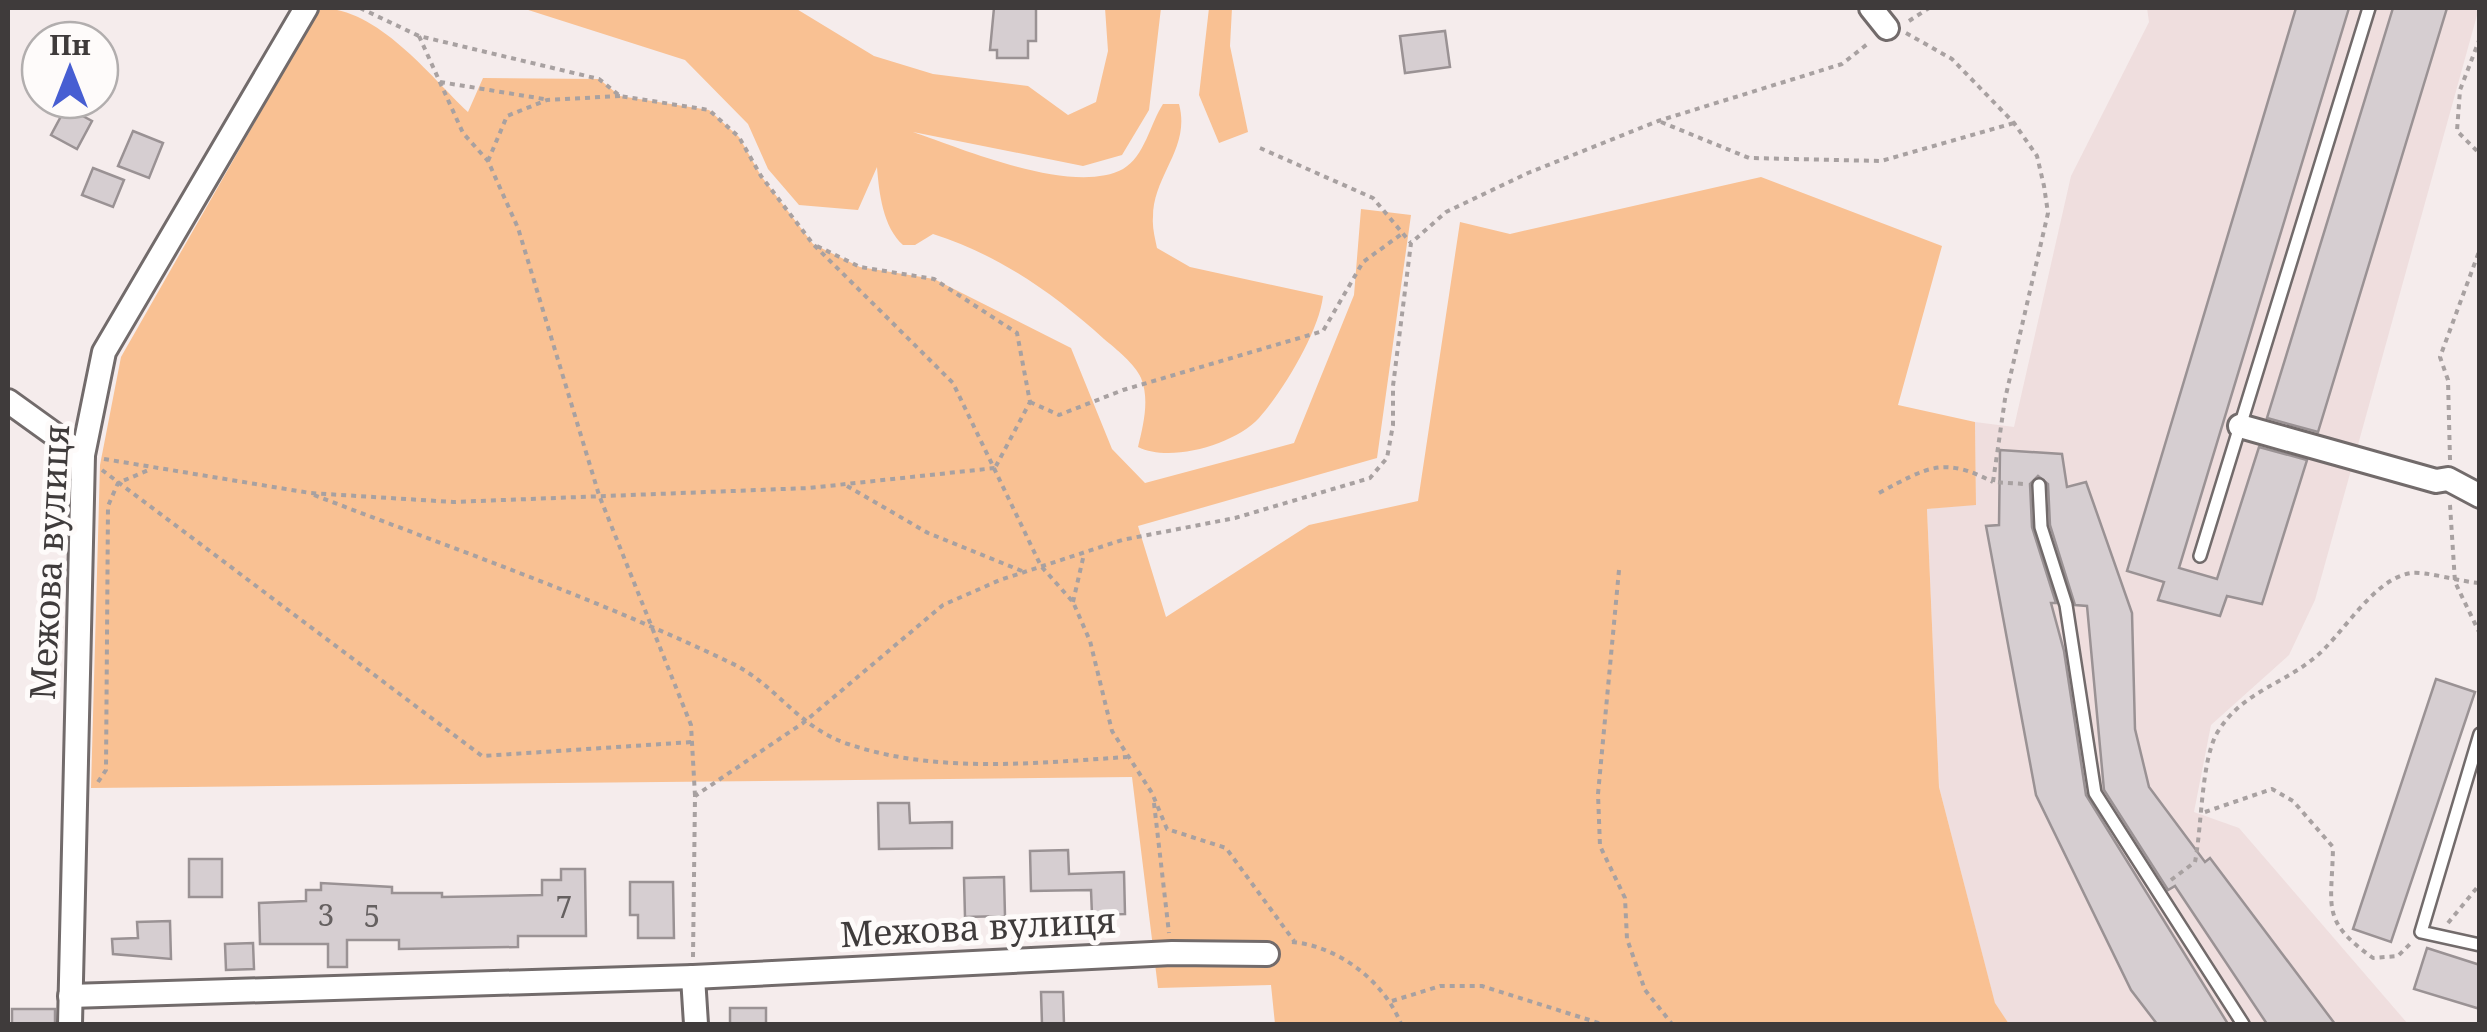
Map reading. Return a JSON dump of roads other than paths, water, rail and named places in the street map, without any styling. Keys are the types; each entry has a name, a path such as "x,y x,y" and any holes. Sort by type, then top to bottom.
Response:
{"street":[{"name":"Межова вулиця","path":"70,1024 83,455 104,352 306,8"},
{"path":"1870,8 1887,28"},
{"path":"8,400 83,455"},
{"path":"2240,426 2436,480 2448,479 2480,496"},
{"name":"Межова вулиця","path":"70,996 693,977 1172,954 1267,954"},
{"path":"693,977 696,1024"}],"lane":[{"path":"2200,556 2369,8"},
{"path":"2039,485 2041,527 2066,605 2095,793 2243,1024"},
{"path":"2480,734 2421,932 2480,944"}]}
